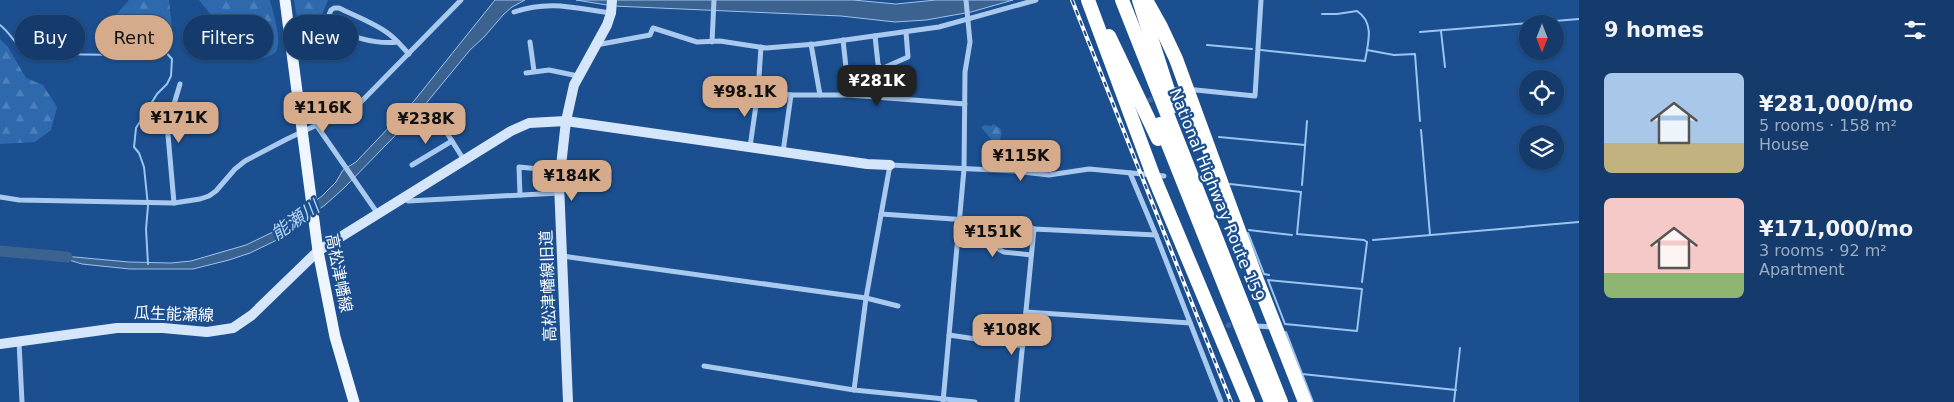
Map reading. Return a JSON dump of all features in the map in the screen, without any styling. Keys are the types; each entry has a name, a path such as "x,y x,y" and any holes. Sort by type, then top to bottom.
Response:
{"highway":[{"path":"1090,0 1134,107 1158,175 1222,325 1248,402"},
{"path":"1090,0 1151,122 1181,188 1187,194"},
{"name":"National Highway Route 159","path":"1112,0 1187,194 1271,402"},
{"name":"National Highway Route 159","path":"1122,0 1281,402"},
{"path":"1139,0 1178,123 1218,232 1216,241"},
{"path":"1146,0 1176,59 1180,90 1305,402"}],"main road":[{"name":"高松津幡線","path":"285,0 314,228 335,337 354,402"}],"street":[{"path":"0,198 174,203 200,200 216,191 235,169 245,161 357,106 461,0"},
{"path":"712,42 714,0"},
{"path":"943,400 964,169 965,72 970,42 966,0"},
{"path":"596,45 650,35 654,28 697,42 720,41 761,47 811,44 906,32 1036,0"},
{"path":"1180,90 1255,96 1260,0"},
{"path":"514,12 523,7 544,1 612,7"},
{"name":"高松津幡線旧道","path":"568,402 559,193 560,171 566,121 574,85 596,45 612,7"},
{"path":"398,42 375,42 353,36 328,26 326,22 331,10 339,8 384,30 398,42 409,54"},
{"path":"875,36 878,64 881,69 908,57 906,32"},
{"path":"843,40 849,96"},
{"path":"530,42 534,71"},
{"path":"811,44 820,95"},
{"path":"750,147 758,91 761,47"},
{"path":"526,74 534,71 557,71 579,77"},
{"path":"174,203 168,135 169,121 180,84"},
{"path":"758,91 790,95 849,96 965,104"},
{"path":"783,152 790,95"},
{"name":"瓜生能瀬線","path":"0,344 117,328 163,328 207,332 233,328 252,315 318,251 510,131 529,123 566,121 867,164 890,165"},
{"path":"317,126 378,214"},
{"path":"445,130 464,160"},
{"path":"412,165 452,141"},
{"path":"854,390 866,298 890,165 1049,175 1089,170 1158,175"},
{"path":"520,195 518,183 519,167 560,171"},
{"path":"1130,173 1221,402"},
{"path":"404,198 408,201 559,193"},
{"path":"881,214 1025,224 1034,229 1156,235"},
{"path":"1017,402 1034,229"},
{"path":"958,239 983,241 1004,252 1031,255"},
{"path":"562,256 866,298 898,306"},
{"path":"1026,312 1190,323"},
{"path":"1257,326 1275,327"},
{"path":"949,335 1023,346"},
{"path":"19,342 22,402"},
{"path":"704,366 854,390 975,402"}],"green space":[{"path":"129,0 169,0 171,15 116,15"},
{"path":"199,0 270,0 277,31 278,44 276,52 273,54 273,15 212,15"},
{"path":"294,0 328,0 322,15 296,15"},
{"path":"0,39 8,47 26,78 43,85 57,107 51,130 35,142 0,144"},
{"path":"993,124 1001,129 994,153 989,144 991,139 981,127"}],"water":[{"path":"495,0 525,0 504,14 470,50 423,107 344,188 325,205 279,239 250,253 193,269 130,269 82,264 53,255 129,262 171,263 191,261 246,245 275,231 322,196 336,182 343,170 356,162 414,101"},
{"path":"576,0 853,0 896,4 936,0 1013,0 971,12 926,20 895,22 841,16 613,6"}],"waterway":[{"path":"1261,50 1365,61 1369,34 1363,16 1357,11 1322,14"},
{"path":"1420,32 1579,19"},
{"path":"0,25 15,41"},
{"path":"1441,31 1445,67"},
{"path":"1207,45 1252,49"},
{"path":"85,55 121,55 161,47 172,59 171,76 167,84 157,94 136,128 134,147 139,153 144,167 148,206 146,229 148,264"},
{"path":"1367,50 1394,55 1415,54 1420,121"},
{"path":"1302,185 1307,121"},
{"path":"1421,130 1430,235"},
{"path":"1219,137 1305,145"},
{"path":"1230,184 1301,192"},
{"path":"1301,192 1297,234 1364,240 1367,242"},
{"path":"1373,240 1579,222"},
{"path":"1249,230 1292,235"},
{"path":"1248,233 1264,274 1269,275"},
{"path":"1362,282 1367,242"},
{"name":"能瀬川","path":"0,251 67,257"},
{"path":"1268,280 1362,289 1357,331 1285,324 1268,280"},
{"path":"1286,332 1313,402"},
{"path":"1454,402 1460,348"},
{"path":"1302,374 1456,390"}],"tunnel":[{"path":"1141,104 1159,96"},
{"path":"1194,179 1211,181"},
{"path":"1226,325 1239,326"}],"railway":[{"path":"1072,0 1231,402"}]}
